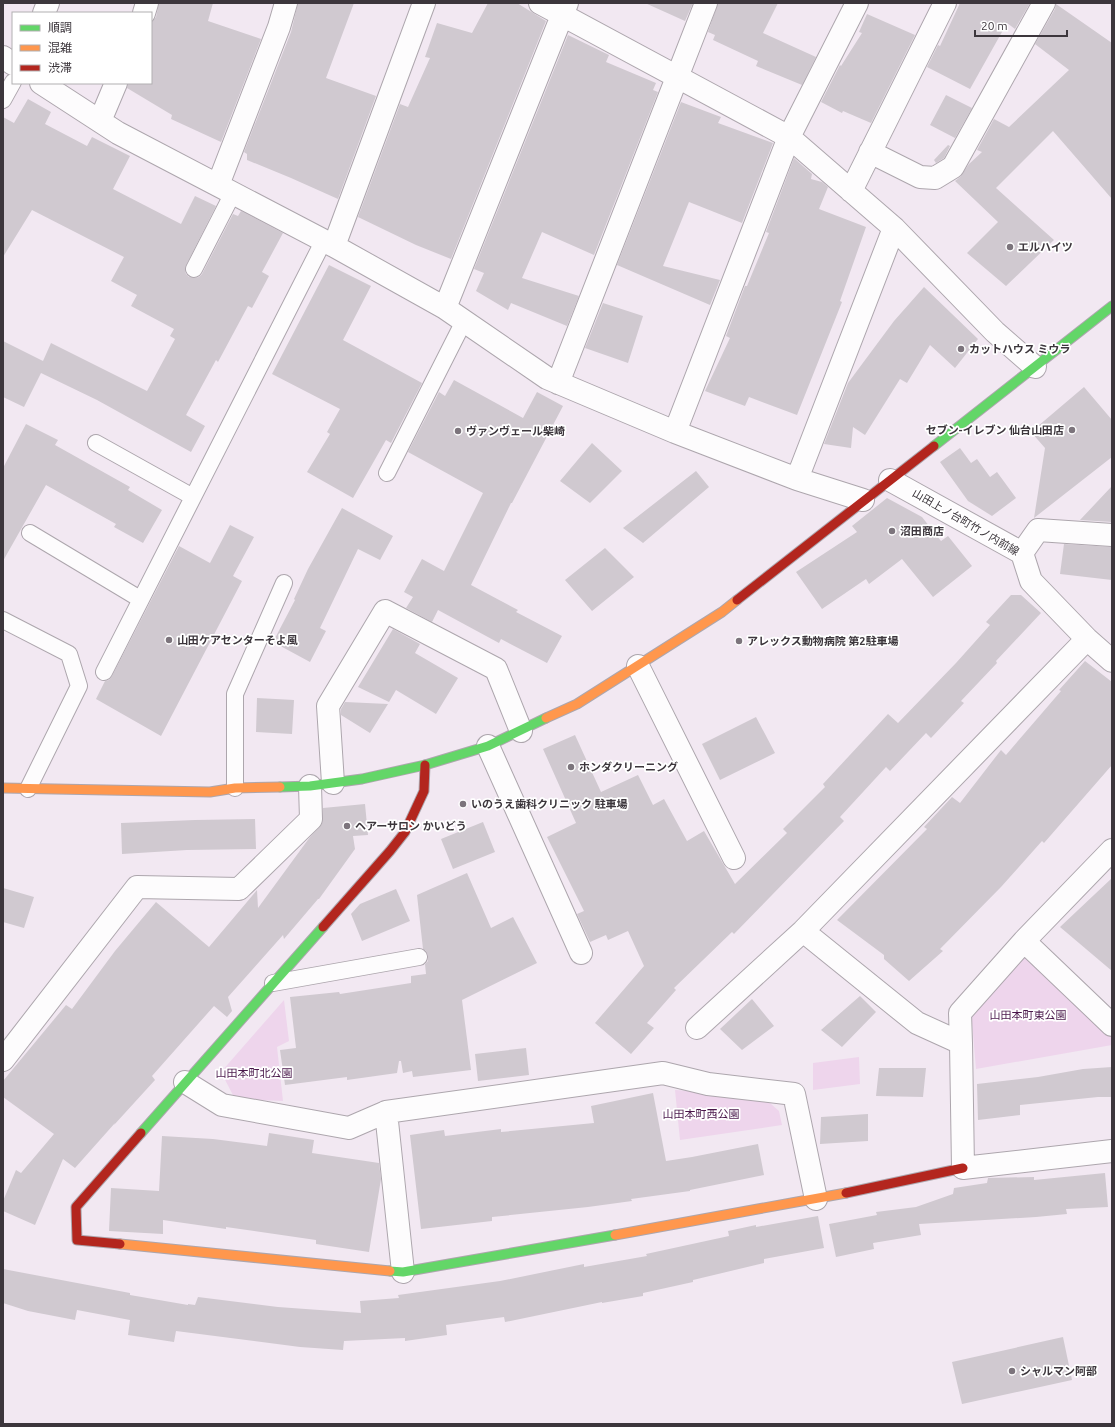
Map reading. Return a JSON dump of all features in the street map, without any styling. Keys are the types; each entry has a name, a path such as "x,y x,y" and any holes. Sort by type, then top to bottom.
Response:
{"street":[{"path":"226,189 286,3"},
{"path":"329,243 424,3"},
{"path":"540,3 565,9 677,77 789,137 894,228 995,332 1035,367"},
{"path":"558,383 706,3"},
{"path":"675,432 789,137 857,3"},
{"path":"851,191 945,3"},
{"path":"870,152 920,177 935,178 953,166 1044,3"},
{"path":"445,308 565,9"},
{"path":"3,56 12,63"},
{"path":"43,84 118,133 329,243 445,308 548,378 675,432 797,479 863,500"},
{"path":"100,121 116,84"},
{"path":"797,479 894,228"},
{"path":"3,788 210,792 235,788 310,786 362,779 425,765 488,746 577,704 722,612 1112,306"},
{"name":"山田上ノ台町竹ノ内前線","path":"890,480 1022,553 1031,581 1087,639 1112,661"},
{"path":"1022,553 1038,530 1112,535"},
{"path":"333,783 328,706 385,612 496,670 521,731"},
{"path":"697,1028 803,931 1087,639"},
{"path":"638,666 734,858"},
{"path":"488,746 581,953"},
{"path":"425,765 424,791 405,832 390,851 76,1207 77,1240 403,1272 816,1199 963,1168 1112,1151"},
{"path":"3,1060 137,887 239,889 311,819 310,786"},
{"path":"963,1168 960,1013 1024,941 1112,850"},
{"path":"803,931 917,1023 961,1043"},
{"path":"1024,941 1112,1025"},
{"path":"186,1082 222,1105 349,1128 386,1112 663,1073 708,1084 794,1094 816,1199"},
{"path":"386,1112 403,1272"}],"lane":[{"path":"3,100 12,84"},
{"path":"194,269 226,189"},
{"path":"104,672 193,496 329,243"},
{"path":"387,473 464,321"},
{"path":"96,443 193,496"},
{"path":"30,533 140,599"},
{"path":"235,788 235,694 284,583"},
{"path":"3,620 69,654 79,686 28,789"},
{"path":"273,983 419,957"}],"green space":[{"name":"山田本町東公園","path":"1026,953 1112,1034 1112,1045 976,1069 971,1010"},
{"name":"山田本町北公園","path":"284,1000 289,1041 277,1047 283,1101 235,1099 221,1072"},
{"path":"859,1057 860,1084 813,1090 813,1063"},
{"name":"山田本町西公園","path":"675,1090 761,1095 779,1111 782,1125 680,1140"}],"building":[{"path":"159,3 213,3 208,21 261,39 221,142 171,119 172,115 127,88 128,84 152,84 152,22 156,17"},
{"path":"298,3 354,3 326,78 376,96 338,199 247,160 247,154 244,152 291,32"},
{"path":"488,3 517,3 546,21 451,259 416,245 358,217 400,104 408,107 430,58 425,57 437,23 472,33"},
{"path":"645,3 693,3 685,21"},
{"path":"718,3 778,3 763,33 816,57 802,85 756,66 758,61 713,40 715,35 708,32"},
{"path":"960,3 1030,3 1015,29 1007,23 970,89 927,67 938,45 940,46"},
{"path":"1056,4 1112,43 1112,199 1053,131 996,188 1054,240 1006,286 967,253 998,222 955,181 960,177 969,164 982,152 977,150 994,119 1009,127 1069,70 1035,44 1055,9"},
{"path":"867,14 915,35 871,123 843,111 842,113 821,102 840,65 841,66 862,33 859,32"},
{"path":"568,35 609,55 606,62 656,83 653,90 658,92 594,255 542,232 522,278 579,296 567,326 511,303 508,310 476,291 484,273 474,269"},
{"path":"946,95 972,108 955,138 930,125"},
{"path":"28,99 51,112 45,124 87,146 92,137 130,156 113,189 181,224 195,196 216,206 186,265 186,274 189,277 195,278 202,274 233,214 238,216 241,211 283,233 262,272 269,276 252,308 248,306 218,362 216,360 186,415 205,426 191,452 97,400 41,373 24,407 3,397 3,341 43,361 51,343 147,391 175,339 170,336 174,329 131,306 137,295 111,281 124,257 32,210 3,257 3,117 14,123"},
{"path":"681,102 721,117 718,123 773,143 742,223 689,202 663,266 720,280 710,305 617,265"},
{"path":"948,145 950,146 944,158 936,163 934,160"},
{"path":"794,158 812,174 811,179 822,182 828,187 819,209 866,227 840,301 842,302 797,415 749,397 745,406 705,391 730,338 726,336 745,286 747,286 769,233 766,232"},
{"path":"329,265 371,286 343,340 422,383 391,443 386,440 353,498 307,472 330,434 327,432 340,409 272,374"},
{"path":"924,287 978,339 955,368 930,345 907,383 900,379 865,435 853,427 851,448 824,444 848,383 894,321"},
{"path":"603,303 643,316 628,363 585,348"},
{"path":"454,380 523,418 537,392 563,406 511,503 471,585 518,610 516,612 562,636 547,663 501,639 499,643 438,610 432,622 406,608 413,597 404,592 422,559 444,571 483,493 408,452 439,392 445,396"},
{"path":"1084,387 1112,420 1112,457 1034,518 1045,448 1031,432"},
{"path":"26,424 58,440 55,445 130,487 128,490 162,510 143,543 114,527 116,524 46,485 3,561 3,468"},
{"path":"592,443 622,471 590,503 560,481"},
{"path":"960,448 971,463 977,459 990,477 997,472 1016,498 992,516 968,501 940,462"},
{"path":"696,471 709,487 643,543 623,528"},
{"path":"1112,486 1112,522 1080,520"},
{"path":"887,498 922,517 941,541 948,536 972,566 933,597 902,559 869,584 866,579 822,609 796,572 857,532 852,526"},
{"path":"342,508 393,536 380,560 358,549 320,628 326,631 310,662 273,642 295,600 294,599 308,569"},
{"name":"山田ケアセンターそよ風","path":"230,525 254,537 233,576 242,581 161,736 96,699 105,681 109,680 112,676 179,546 210,563"},
{"path":"1064,544 1112,547 1112,580 1060,574"},
{"path":"605,548 634,577 592,611 565,580"},
{"path":"1011,595 1021,595 1041,613 996,661 997,663 961,701 964,703 931,738 926,733 890,771 886,767 840,817 844,821 734,934 732,932 674,988 676,990 647,1023 654,1028 631,1054 595,1023 644,966 628,931 608,940 606,935 590,942 577,914 584,911 547,837 576,823 543,749 575,735 601,792 638,775 653,805 664,799 687,841 704,831 735,884 787,833 783,829 825,787 823,784 888,714 898,723 956,663 990,625 986,622"},
{"path":"393,629 420,644 415,653 458,678 436,714 396,690 389,702 358,687"},
{"path":"1085,661 1112,682 1112,765 1044,843 1042,841 1001,887 940,949 943,951 909,981 884,959 884,955 837,920 927,829 924,827 952,797 960,803 1001,750 1006,755 1061,691 1059,690"},
{"path":"257,698 294,700 292,734 256,732"},
{"path":"345,702 388,704 370,733 341,715 341,709"},
{"path":"756,717 775,753 720,780 702,744"},
{"path":"365,804 368,835 353,836 355,849 319,899 284,939 283,935 228,997 232,1011 227,1017 214,1006 152,1076 155,1080 75,1168 63,1159 35,1225 3,1211 3,1201 16,1170 21,1173 54,1134 3,1097 3,1081 66,1005 72,1009 115,951 156,902 209,947 257,890 258,908 310,837 322,824 323,808"},
{"path":"255,819 256,849 187,850 122,854 121,823"},
{"path":"483,822 495,852 453,869 441,839"},
{"path":"467,873 491,928 513,917 537,963 462,1000 471,1070 413,1077 412,1071 403,1073 401,1061 399,1061 397,1073 347,1080 347,1077 285,1085 280,1050 296,1048 290,997 339,992 340,994 411,983 411,976 426,974 425,964 428,961 428,956 426,951 423,949 417,895"},
{"path":"1112,878 1112,971 1060,927"},
{"path":"3,888 34,897 24,928 3,922"},
{"path":"396,889 410,921 362,941 351,914 360,904"},
{"path":"860,996 876,1012 842,1047 821,1030"},
{"path":"752,999 774,1026 742,1050 720,1029"},
{"path":"526,1048 529,1075 478,1081 475,1054"},
{"path":"1112,1067 1112,1097 1098,1097 1020,1105 1020,1115 978,1120 977,1084 1038,1077 1083,1069"},
{"path":"879,1068 926,1068 923,1097 876,1096"},
{"path":"653,1093 666,1161 758,1144 764,1175 690,1191 631,1199 632,1201 492,1217 492,1221 421,1229 410,1135 444,1130 445,1136 501,1129 501,1132 594,1123 591,1106"},
{"path":"868,1114 868,1141 820,1144 821,1117"},
{"path":"269,1133 314,1140 312,1153 379,1163 381,1179 369,1252 316,1244 316,1240 226,1227 226,1229 163,1220 163,1234 109,1231 111,1188 159,1191 162,1136 213,1139 267,1146"},
{"path":"1105,1173 1108,1207 1066,1209 1067,1214 1036,1217 919,1224 921,1235 873,1243 874,1249 836,1257 829,1224 877,1215 876,1212 916,1207 953,1194 954,1188 987,1183 988,1178 1034,1177 1034,1180"},
{"path":"818,1216 824,1248 764,1259 764,1263 693,1280 693,1282 643,1293 643,1296 602,1302 505,1322 504,1317 446,1325 447,1335 405,1341 405,1338 344,1341 343,1350 300,1347 176,1331 174,1342 128,1335 130,1320 77,1310 75,1320 28,1311 3,1303 3,1269 130,1293 130,1295 188,1305 195,1305 198,1297 278,1307 361,1313 360,1301 399,1298 398,1295 500,1281 584,1264 584,1267 647,1256 646,1254 729,1236 728,1231 756,1225 756,1227"},
{"name":"シャルマン阿部","path":"1063,1337 1072,1380 962,1404 952,1362"}],"traffic: fast":[{"path":"934,446 1112,306"},
{"path":"280,787 310,786 362,779 425,765 488,746 546,718"},
{"path":"141,1133 323,927"},
{"path":"390,1271 403,1272 615,1235"}],"traffic: slow":[{"path":"546,718 577,704 722,612 737,600"},
{"path":"3,788 210,792 235,788 280,787"},
{"path":"615,1235 846,1193"},
{"path":"120,1244 390,1271"}],"traffic: jam":[{"path":"737,600 934,446"},
{"path":"323,927 405,832 424,791 425,765"},
{"path":"120,1244 77,1240 76,1207 141,1133"},
{"path":"846,1193 963,1168"}],"place":[{"name":"エルハイツ","path":"1010,247"},
{"name":"カットハウス ミウラ","path":"961,349"},
{"name":"セブン-イレブン 仙台山田店","path":"1072,430"},
{"name":"ヴァンヴェール柴崎","path":"458,431"},
{"name":"沼田商店","path":"892,531"},
{"name":"山田ケアセンターそよ風","path":"169,640"},
{"name":"アレックス動物病院 第2駐車場","path":"739,641"},
{"name":"ホンダクリーニング","path":"571,767"},
{"name":"いのうえ歯科クリニック 駐車場","path":"463,804"},
{"name":"ヘアーサロン かいどう","path":"347,826"},
{"name":"シャルマン阿部","path":"1012,1371"}]}
